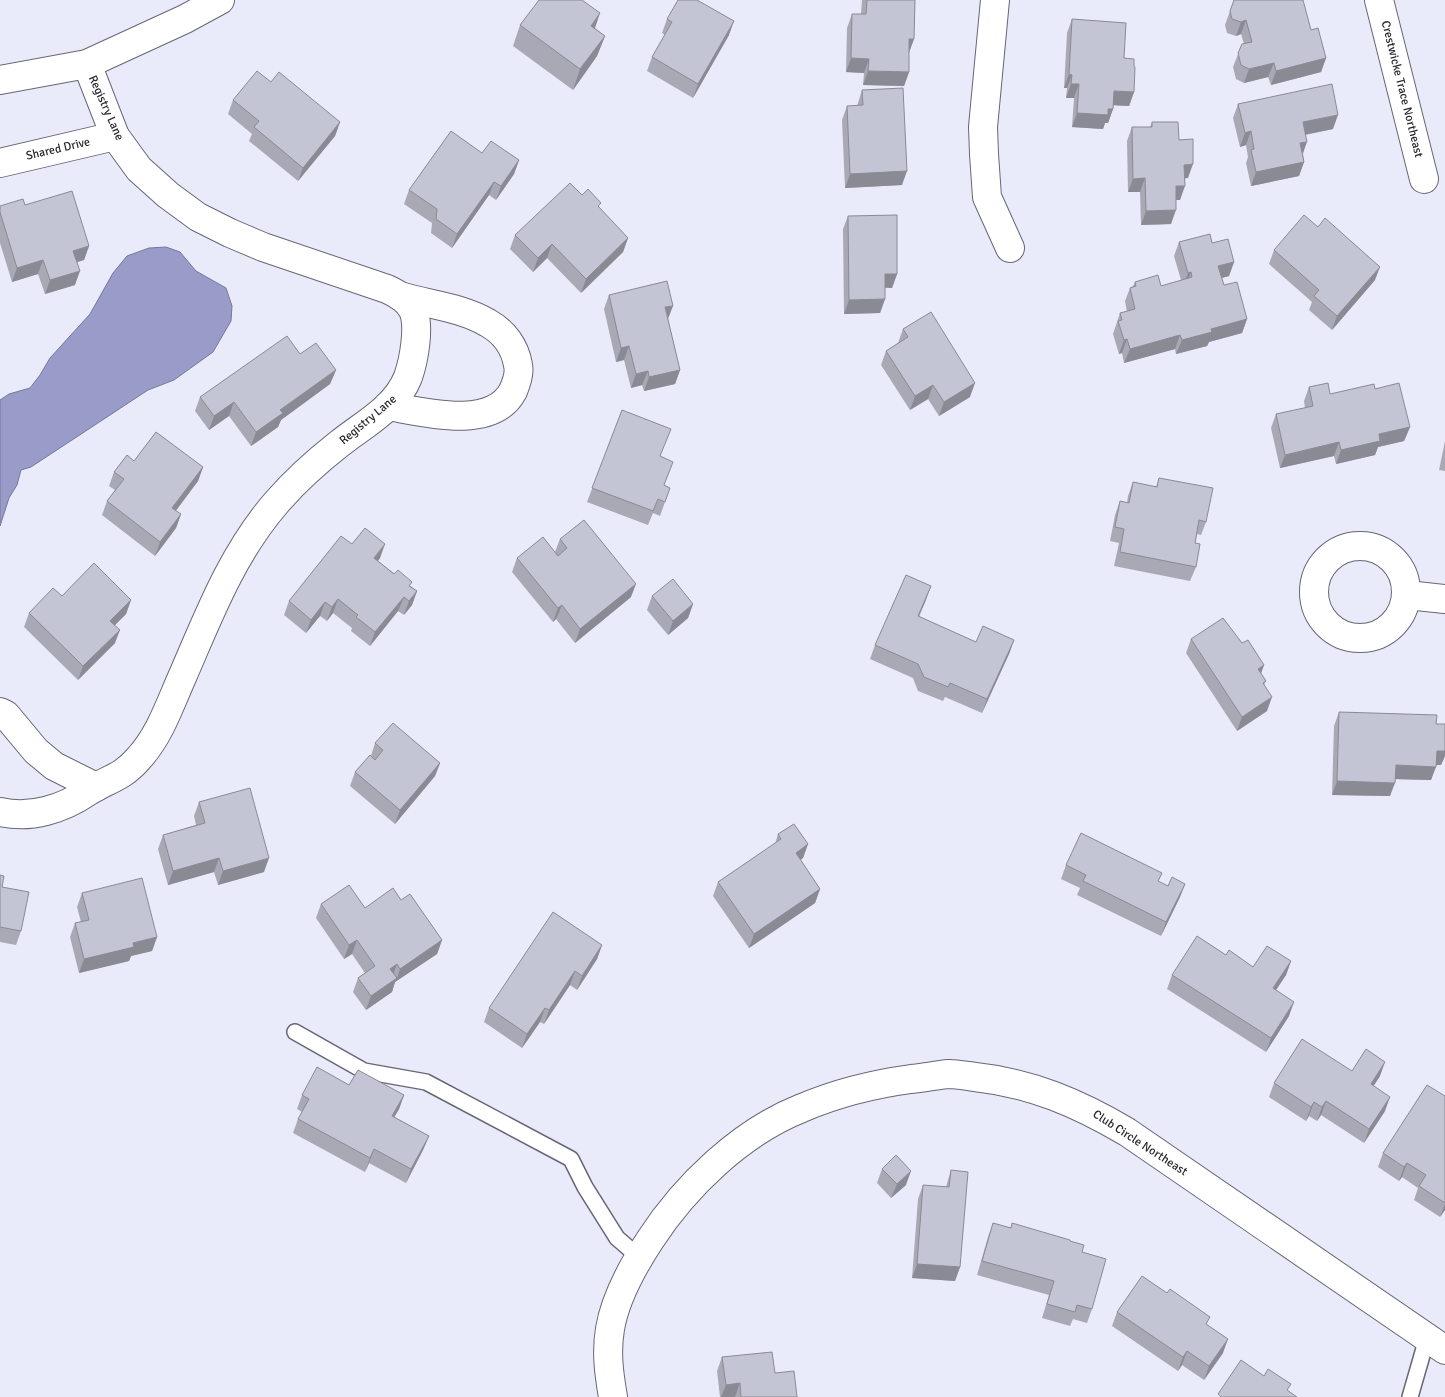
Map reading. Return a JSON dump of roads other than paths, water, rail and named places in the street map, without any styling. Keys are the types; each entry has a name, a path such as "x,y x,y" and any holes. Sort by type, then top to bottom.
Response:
{"street":[{"path":"0,80 87,64 185,19 220,0"},
{"path":"995,0 983,127 986,197 1010,248"},
{"name":"Crestwicke Trace Northeast","path":"1379,0 1424,179"},
{"name":"Registry Lane","path":"0,812 17,816 48,811 69,803 96,787 124,774 140,758 159,730 228,573 250,536 276,503 308,469 388,406 401,392 408,376 415,342 416,328 413,309 400,296 378,285 263,247 230,233 198,217 168,195 140,169 115,136 87,64"},
{"name":"Shared Drive","path":"0,163 115,136"},
{"path":"388,406 453,416 486,413 501,405 510,397 515,387 519,368 516,352 504,336 490,324 472,314 400,296"},
{"path":"1407,595 1445,599"},
{"path":"0,712 6,715 36,751 54,766 96,787"},
{"name":"Club Circle Northeast","path":"612,1397 608,1362 610,1329 617,1302 639,1257 666,1215 695,1183 727,1153 763,1128 801,1108 876,1084 949,1074 1001,1080 1058,1096 1096,1114 1127,1132 1436,1344"}],"lane":[{"path":"295,1032 364,1072 426,1082 571,1159 617,1238 639,1257"},
{"path":"1410,1397 1436,1344"}],"water":[{"path":"166,247 180,252 196,271 226,288 232,306 231,321 213,352 174,380 148,390 31,467 21,470 17,485 9,498 0,526 0,400 9,394 30,388 50,358 90,314 113,273 127,256 149,248"}]}
